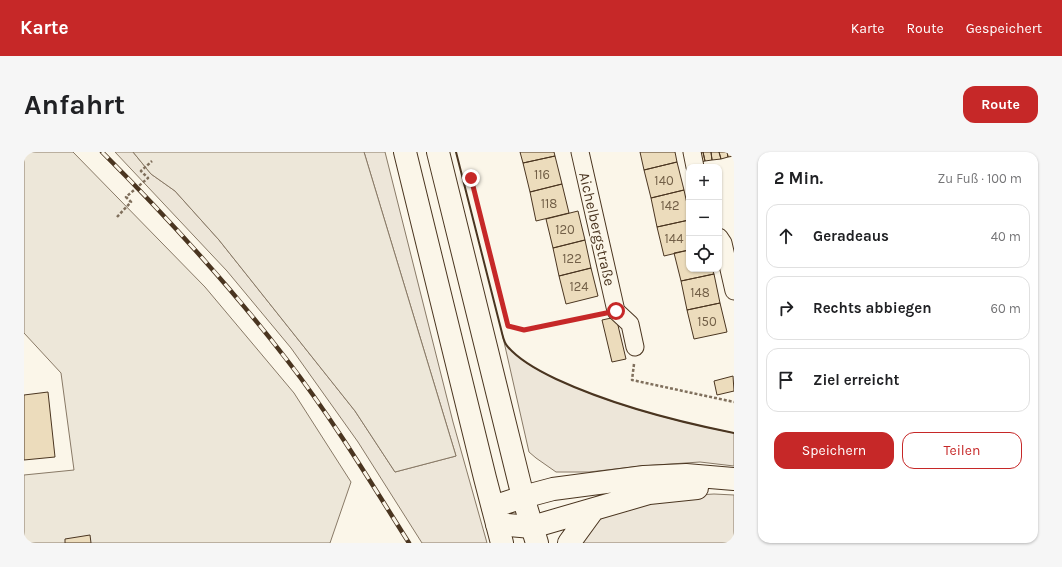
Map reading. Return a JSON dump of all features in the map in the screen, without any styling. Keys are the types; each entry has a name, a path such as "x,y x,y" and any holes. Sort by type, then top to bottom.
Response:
{"main road":[{"path":"405,152 441,303 497,525"},
{"path":"438,152 523,497 534,535"},
{"path":"497,525 523,497 553,489 644,477 686,475 734,479"},
{"path":"497,525 534,535 593,510 649,493 695,488 734,489"},
{"path":"569,543 593,510"}],"street":[{"name":"Aichelbergstraße","path":"580,152 616,311"},
{"path":"692,152 694,164"},
{"path":"722,242 734,291"},
{"path":"616,311 630,324 635,347"}],"path":[{"path":"116,217 131,202 126,197 148,178 141,171 152,161"},
{"path":"471,178 508,326 524,330 616,311"},
{"path":"635,347 632,380 734,402"}],"shaded area":[{"path":"24,152 73,152 205,287 294,393 351,482 330,543 24,543 24,475 74,470 61,373 24,333"},
{"path":"115,152 133,152 151,174 175,191 219,240 355,411 395,472 456,456 364,152 385,152 453,422 487,543 422,543 358,442 291,348 227,271"},
{"path":"133,152 364,152 456,456 395,472 355,411 219,240 175,191 151,174"},
{"path":"502,333 504,340 513,352 530,365 556,379 599,397 644,411 734,433 734,466 700,462 641,466 589,472 556,472 529,452"},
{"path":"714,494 734,495 734,543 581,543 599,520 627,505 664,497"}],"building":[{"path":"520,152 554,152 555,156 523,163"},
{"path":"640,152 675,152 677,162 644,170"},
{"path":"695,152 703,152 705,161 697,163"},
{"path":"703,152 711,152 712,160 705,161"},
{"path":"711,152 719,152 721,159 712,160"},
{"path":"719,152 727,152 728,157 721,159"},
{"path":"727,152 734,152 734,156 728,157"},
{"path":"555,156 562,184 530,192 523,163"},
{"path":"677,162 684,190 651,198 644,170"},
{"path":"562,184 569,213 536,221 530,192"},
{"path":"684,190 686,199 686,221 657,227 651,198"},
{"path":"578,211 585,240 553,248 546,219"},
{"path":"686,221 686,251 664,256 657,227"},
{"path":"585,240 591,268 559,276 553,248"},
{"path":"686,251 686,272 713,272 714,274 681,281 674,253"},
{"path":"591,268 598,296 566,304 559,276"},
{"path":"714,274 720,303 687,310 681,281"},
{"path":"720,303 727,332 694,339 687,310"},
{"path":"616,317 626,359 612,362 602,320"},
{"path":"733,376 734,391 717,395 714,381"},
{"path":"48,392 55,457 24,460 24,395"},
{"path":"90,535 91,543 65,543 65,539"}],"railway":[{"path":"102,152 198,253 287,360 335,427 409,543"}],"wall":[{"path":"456,152 503,338 513,352 543,373 599,397 666,417 734,433"}],"route":[{"path":"471,178 508,326 524,330 616,311"}]}
